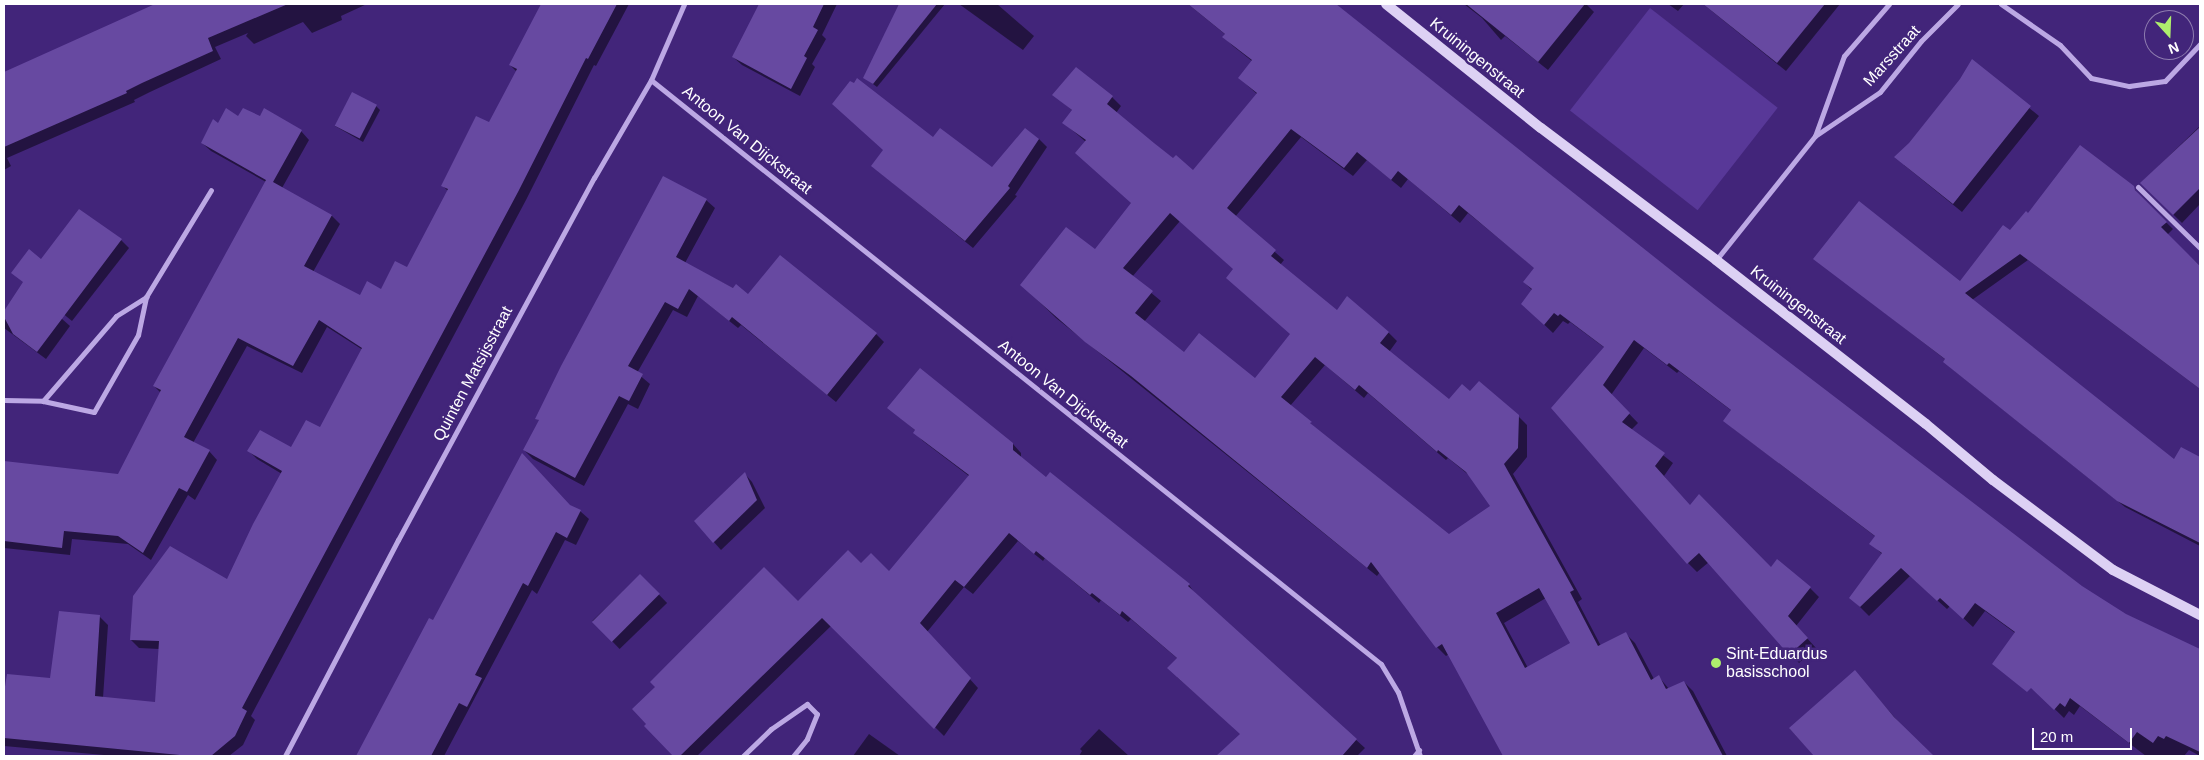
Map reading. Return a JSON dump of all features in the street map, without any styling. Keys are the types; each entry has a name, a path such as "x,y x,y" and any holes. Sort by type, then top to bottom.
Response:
{"street":[{"name":"Quinten Matsijsstraat","path":"285,756 402,531 594,178 651,80 684,4"},
{"name":"Kruiningenstraat","path":"1386,4 1541,128 1716,260 1926,424 1993,480 2113,570 2200,615"},
{"name":"Marsstraat","path":"1815,136 1844,56 1889,4"},
{"name":"Marsstraat","path":"1716,260 1815,136 1880,92 1922,41 1958,4"},
{"path":"2001,4 2060,45 2091,78 2129,86 2165,81 2200,44"},
{"name":"Antoon Van Dijckstraat","path":"651,80 1381,664 1398,692 1420,756"},
{"path":"2138,187 2200,248"},
{"path":"4,400 43,401 94,412 138,336 146,296 211,190"},
{"path":"43,401 116,316 146,296"},
{"path":"743,756 771,729 806,704 817,714 807,739 793,756"},
{"path":"1414,756 1419,750"}],"shaded area":[{"path":"1650,8 1778,108 1698,210 1570,110"}],"building":[{"path":"155,4 288,4 208,38 213,51 142,83 126,91 127,93 4,147 4,72"},
{"path":"541,4 617,4 588,59 586,58 518,192 242,708 247,711 235,736 211,756 190,756 4,738 4,693 7,674 50,678 59,611 100,615 95,696 155,702 159,641 130,640 133,596 170,546 227,579 253,524 282,471 247,451 260,430 291,447 306,420 320,427 362,348 319,320 293,366 238,338 184,437 210,450 187,492 179,488 143,553 118,536 64,531 62,548 4,541 4,461 118,474 161,390 153,386 266,180 201,143 213,119 218,123 226,108 238,116 243,108 260,116 264,108 302,130 273,182 332,215 304,266 360,295 367,281 381,289 395,261 407,267 448,189 441,186 476,116 489,122 517,69 509,65"},
{"path":"759,4 824,4 813,27 818,30 804,56 807,58 791,89 732,57"},
{"path":"899,4 937,4 873,84 863,78"},
{"path":"1188,4 1336,4 1716,306 2082,586 2126,614 2200,649 2200,752 2166,736 2164,739 2158,736 2153,743 2137,732 2129,743 2070,698 2065,707 2060,703 2054,710 2031,688 2027,692 1992,664 2015,632 1975,603 1963,619 1940,598 1937,601 1901,568 1860,607 1849,598 1882,553 1869,544 1875,536 1723,421 1731,410 1669,363 1667,365 1634,340 1603,385 1630,413 1622,422 1665,453 1655,466 1690,505 1699,494 1771,567 1777,559 1811,587 1788,616 1808,638 1789,655 1699,553 1687,564 1551,408 1604,347 1560,314 1558,316 1554,313 1544,325 1521,304 1532,289 1523,282 1534,268 1459,205 1451,215 1398,171 1391,180 1357,152 1344,168 1291,129 1227,208 1276,250 1271,256 1337,310 1347,296 1389,332 1380,343 1449,399 1462,384 1470,391 1479,381 1519,415 1518,448 1504,464 1574,590 1570,592 1598,646 1626,632 1651,680 1659,675 1666,689 1684,681 1723,756 1503,756 1442,644 1436,648 1371,562 1367,568 1131,376 1085,342 1020,285 1066,227 1095,249 1131,203 1075,153 1086,140 1062,123 1072,110 1052,95 1076,67 1113,96 1107,104 1173,158 1176,155 1193,170 1257,93 1238,78 1252,60 1222,37 1225,34","holes":["1170,213 1233,269 1226,278 1290,334 1255,378 1199,333 1184,352 1135,313 1153,291 1123,268","1315,357 1355,390 1359,385 1437,452 1438,450 1466,472 1490,506 1449,534 1310,423 1312,422 1281,397","1539,588 1570,643 1525,668 1496,613"]},
{"path":"1466,4 1585,4 1538,62"},
{"path":"1703,4 1825,4 1777,63"},
{"path":"1972,59 2031,106 1953,204 1894,157 1909,143 1960,79"},
{"path":"857,78 933,137 940,128 992,167 1025,128 1039,139 1008,186 1010,188 965,241 871,166 883,150 832,104 850,81 854,83"},
{"path":"352,92 377,105 360,139 335,126"},
{"path":"2200,127 2200,188 2173,215 2140,183"},
{"path":"2080,145 2134,186 2135,190 2167,222 2161,227 2200,266 2200,389 2020,254 1965,293 2174,459 2181,447 2200,457 2200,543 2117,501 1943,362 1945,359 1813,259 1859,201 1960,281 2003,225 2010,230 2026,211 2028,213"},
{"path":"663,176 707,199 676,257 733,288 736,284 748,294 780,255 877,333 827,395 732,317 729,321 689,289 678,309 665,302 628,366 643,374 629,401 619,396 575,478 523,450 539,420 535,419 561,366"},
{"path":"79,209 122,239 37,352 13,334 4,317 4,311 23,282 11,273 29,249 41,259"},
{"path":"920,368 1013,443 1013,450 1046,477 1050,472 1190,584 1188,586 1357,739 1342,756 1216,756 1240,734 1167,668 1177,658 1122,611 1120,615 1092,593 1090,595 1036,551 1034,554 1009,533 964,587 955,580 920,623 971,678 934,729 822,618 680,756 673,756 644,726 646,724 632,709 655,687 650,682 764,567 798,601 848,550 861,563 871,553 889,571 969,475 913,433 915,430 887,408"},
{"path":"522,453 570,505 581,510 567,538 556,532 528,586 523,583 475,675 482,678 467,707 459,703 431,756 356,756 429,618 433,620"},
{"path":"745,472 757,500 713,543 694,521"},
{"path":"640,574 660,594 612,642 592,622"},
{"path":"1855,670 1894,717 1934,756 1814,756 1789,728"}],"place":[{"name":"Sint-Eduardus basisschool","path":"1716,663"}]}
